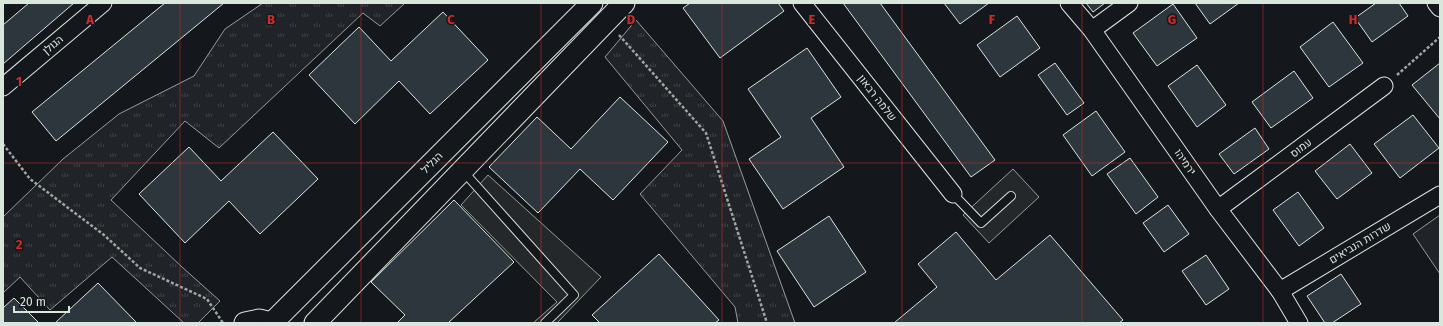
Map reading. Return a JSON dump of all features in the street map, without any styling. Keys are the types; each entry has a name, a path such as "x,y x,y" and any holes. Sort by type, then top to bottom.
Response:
{"street":[{"name":"הגולן","path":"3,87 103,3"},
{"name":"הגליל","path":"272,323 592,3"},
{"path":"315,323 624,3"},
{"name":"שלמה רבאון","path":"802,3 953,194"},
{"name":"ירמיהו","path":"1069,3 1092,30 1218,209 1280,291 1299,323"},
{"path":"1092,30 1129,3"},
{"path":"1436,3 1440,8"},
{"name":"עמוס","path":"1218,209 1384,86"},
{"name":"שדרות הנביאים","path":"1280,291 1440,195"},
{"path":"245,323 259,320 272,323"}],"lane":[{"path":"462,170 574,295 545,323"},
{"path":"953,194 981,223 1011,196"}],"path":[{"path":"606,21 706,133 768,323"},
{"path":"1384,86 1440,37"},
{"path":"3,144 30,179 104,235 140,268 207,299 223,323"}],"green space":[{"path":"263,3 405,3 380,26 363,13 219,148 185,121 111,200 220,301 198,323 184,323 112,257 50,310 20,277 3,293 3,217 63,159 119,114 194,76 225,29"},
{"path":"636,20 723,121 795,323 738,323 735,307 640,194 682,150 605,57"},
{"path":"1440,215 1440,274 1413,234"}],"shaded area":[{"path":"1013,169 1039,197 989,243 963,215"},
{"path":"488,175 601,277 557,323 533,323 557,302 461,205"}],"building":[{"path":"29,3 74,3 3,64 3,25"},
{"path":"165,3 224,3 56,141 32,112"},
{"path":"690,3 778,3 784,11 720,58 683,8"},
{"path":"843,3 880,3 995,160 971,177"},
{"path":"944,3 989,3 960,24"},
{"path":"1086,3 1105,3 1093,12"},
{"path":"1195,3 1239,3 1210,24"},
{"path":"1376,3 1399,3 1408,16 1372,42 1355,18"},
{"path":"1173,4 1197,38 1157,66 1133,33"},
{"path":"443,12 488,60 430,114 399,81 355,124 309,75 359,27 391,61"},
{"path":"1017,16 1040,48 1000,77 977,45"},
{"path":"1333,22 1363,63 1329,87 1300,47"},
{"path":"807,48 841,97 811,118 844,167 783,209 749,159 781,137 748,89"},
{"path":"1055,63 1084,103 1067,115 1038,75"},
{"path":"1440,63 1440,119 1412,85"},
{"path":"1197,65 1226,105 1197,127 1168,86"},
{"path":"1294,71 1313,98 1271,128 1252,102"},
{"path":"620,97 668,142 613,200 580,169 538,213 489,167 537,117 571,149"},
{"path":"1096,111 1125,152 1092,176 1063,135"},
{"path":"1413,115 1439,148 1400,178 1374,144"},
{"path":"1255,128 1269,149 1234,174 1219,154"},
{"path":"273,132 318,179 260,234 229,201 185,243 139,194 189,147 221,181"},
{"path":"1350,144 1372,173 1337,199 1315,171"},
{"path":"1130,158 1158,197 1136,214 1107,174"},
{"path":"1298,192 1324,228 1299,246 1273,210"},
{"path":"454,200 514,262 448,323 397,323 405,315 371,282"},
{"path":"1168,205 1189,234 1164,252 1143,223"},
{"path":"829,216 866,272 814,307 777,251"},
{"path":"956,232 996,280 1050,235 1123,320 1119,323 894,323 937,287 918,264"},
{"path":"659,254 719,320 715,323 600,323 592,315"},
{"path":"1206,255 1229,289 1206,305 1182,271"},
{"path":"1341,274 1361,304 1332,323 1325,323 1307,296"},
{"path":"98,283 137,323 55,323"},
{"path":"14,298 39,323 3,323 3,308"}]}
